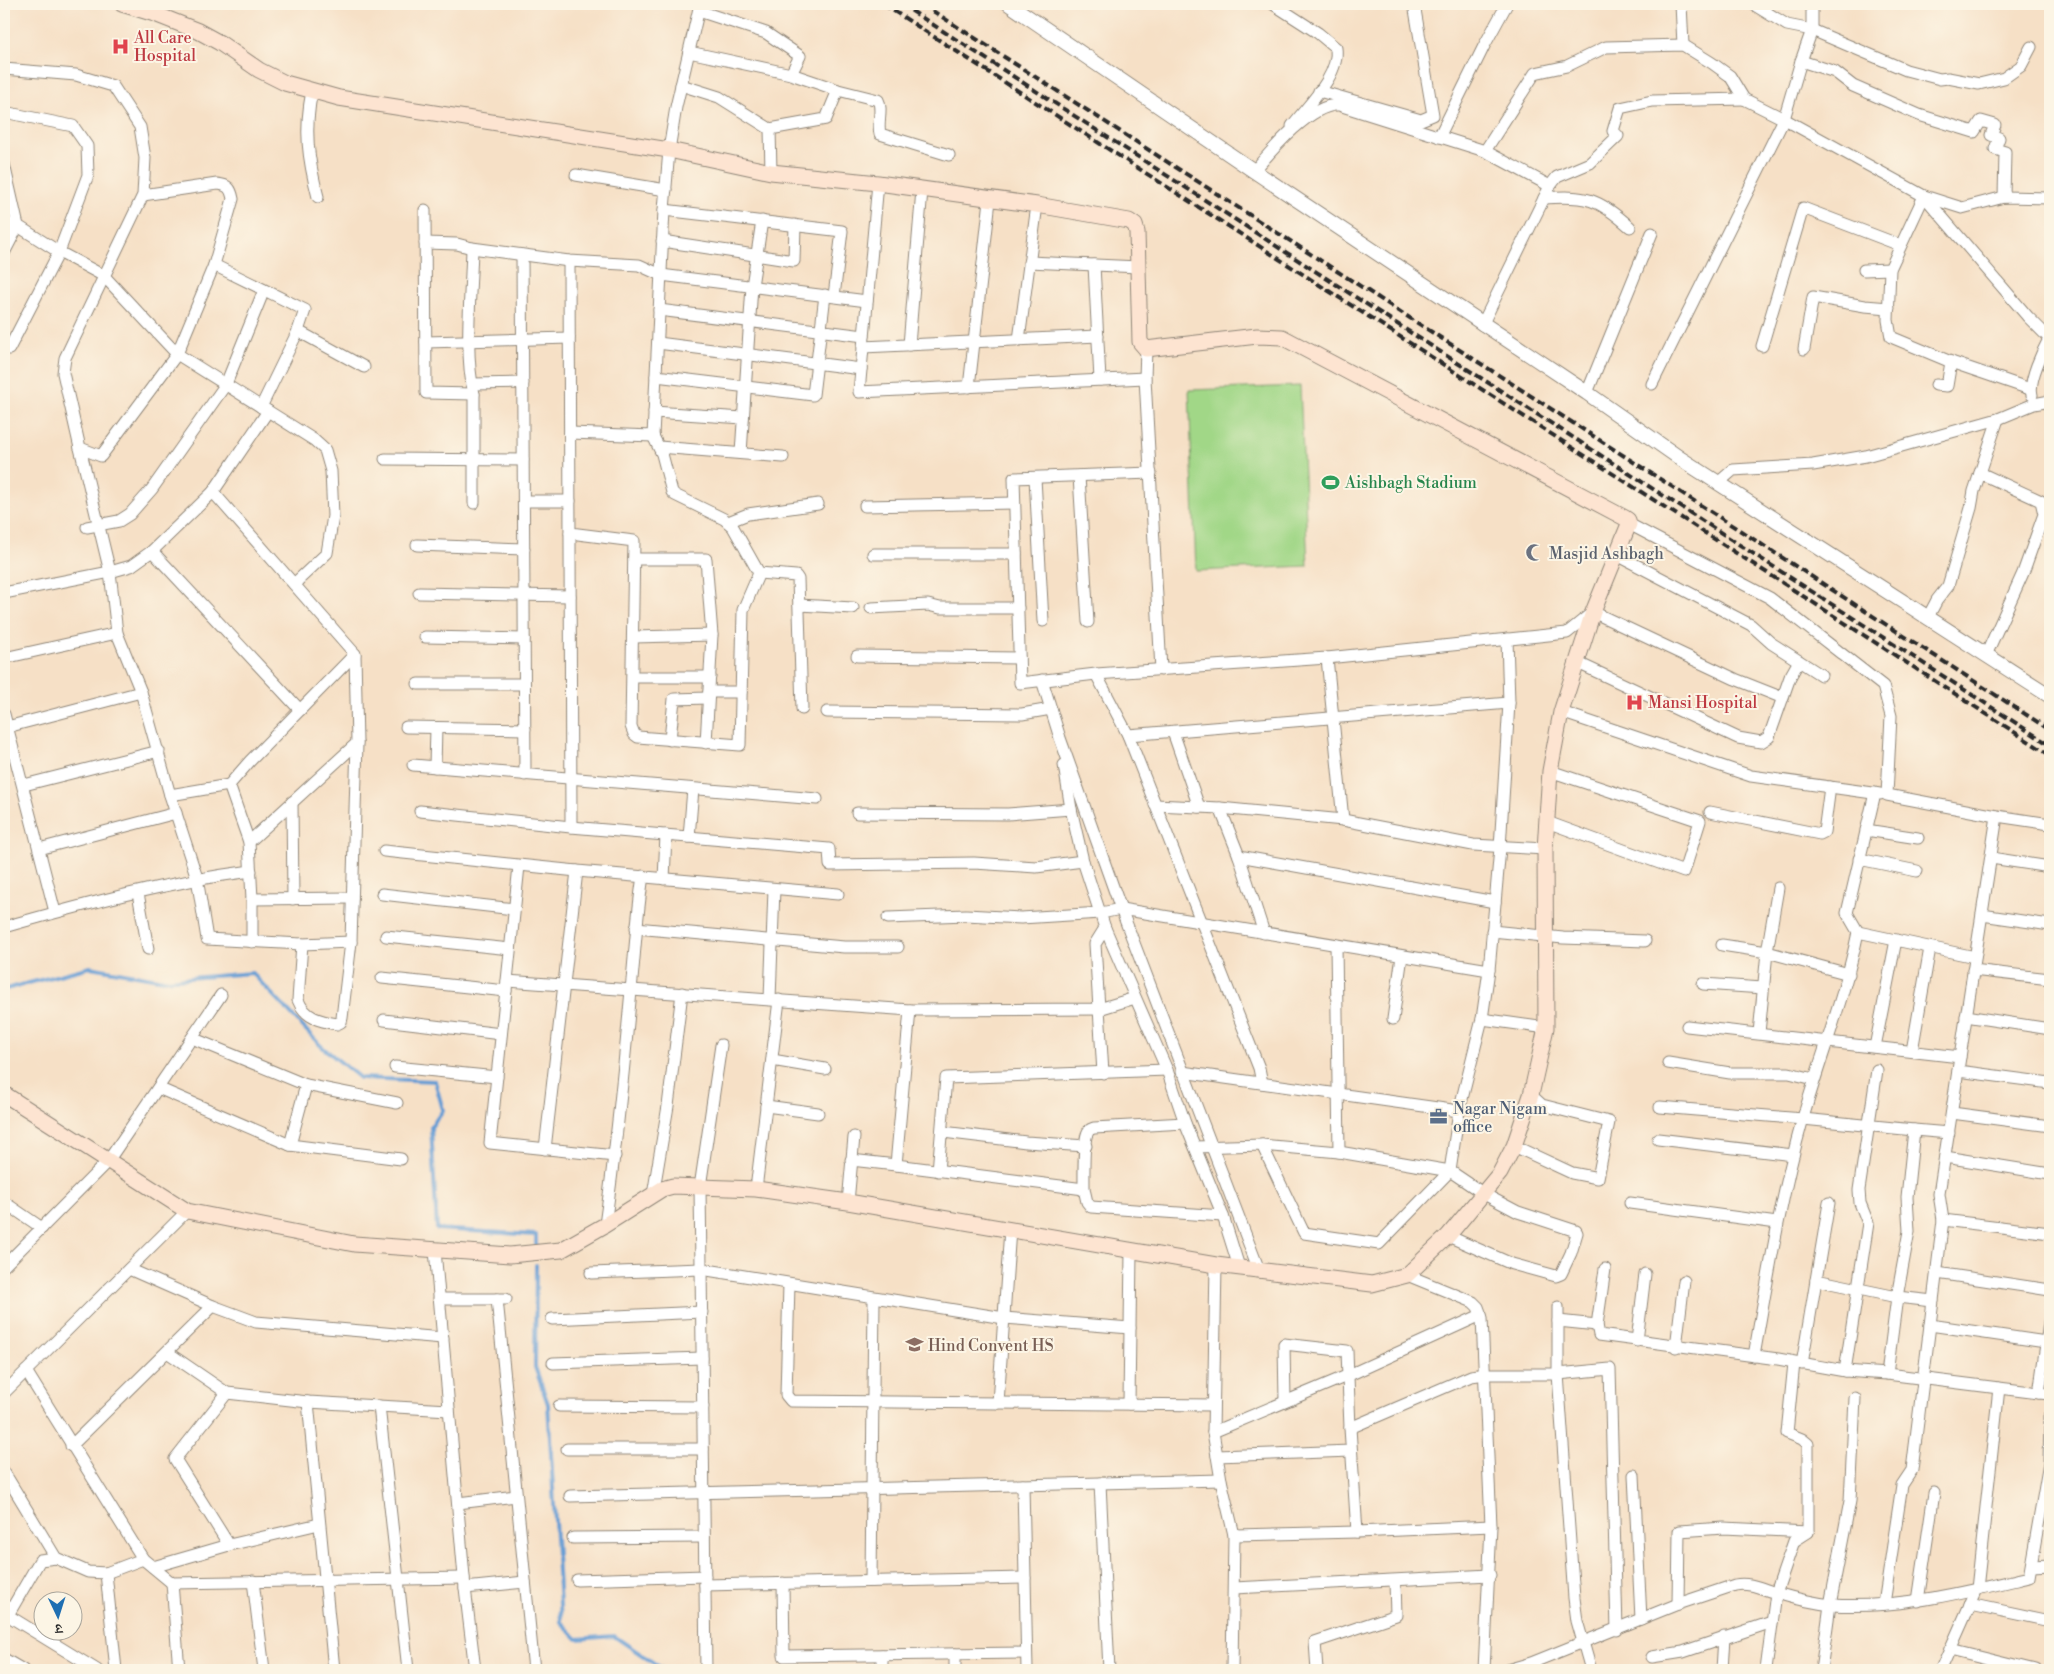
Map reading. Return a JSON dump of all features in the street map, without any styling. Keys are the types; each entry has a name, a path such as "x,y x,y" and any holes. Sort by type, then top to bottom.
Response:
{"main road":[{"path":"4,1094 187,1211 354,1244 510,1256 561,1250 662,1189 673,1186 756,1189 1010,1229 1131,1252 1216,1265 1372,1284 1407,1275 1448,1236 1500,1173 1514,1146 1531,1095 1546,1028 1545,849 1550,771 1561,712 1593,612 1629,524 1625,518 1282,337 1257,336 1146,349 1140,342 1137,232 1132,222 1037,205 878,183 771,172 670,150 339,98 285,83 259,70 220,43 198,31 155,14 122,4"}],"street":[{"path":"1009,4 1718,483 2050,696"},
{"path":"1254,171 1319,91 1333,72 1338,58 1336,48 1318,33 1273,4"},
{"path":"1319,91 1421,120 1433,115 1414,4"},
{"path":"1439,137 1507,4"},
{"path":"1681,4 1683,45"},
{"path":"1652,384 1784,119 1812,30 1812,4"},
{"path":"1756,6 1787,25 1812,30 1912,72 1940,79 1950,78 1979,84 1993,82 2011,75 2021,66 2031,47"},
{"path":"759,573 733,527 728,522 717,514 672,492 664,457 656,442 654,412 662,241 670,150 699,7 766,33 800,56 791,74"},
{"path":"1485,151 1535,73 1566,66 1606,47 1683,45 1712,62 1730,76 1744,99"},
{"path":"689,52 791,74 838,90 878,100 880,104 877,125 880,134 949,155"},
{"path":"1801,61 1835,72 1853,86 1919,115 1974,132 1981,121 1996,125 1991,135 1999,138 1995,149 2004,152 2004,197"},
{"path":"4,69 76,75 113,86 140,127 145,158 143,195 65,358 63,373 110,572 117,633 141,692 170,795 197,878 208,939 302,944 351,942"},
{"path":"682,85 720,97 770,129 826,119 838,90"},
{"path":"312,91 307,115 308,143 310,168 318,197"},
{"path":"1482,325 1550,186 1557,176 1590,163 1618,136 1612,132 1620,108 1652,100 1744,99 1924,196 1962,208 2004,197 2050,198"},
{"path":"1281,139 1329,104 1339,105 1485,151 1550,186"},
{"path":"4,112 73,126 87,146 88,175 59,252 9,349"},
{"path":"770,129 771,172"},
{"path":"4,164 18,226 4,253"},
{"path":"576,175 666,190"},
{"path":"878,183 859,392 1145,378"},
{"path":"80,448 101,456 177,354 214,265 233,199 232,190 226,185 217,184 143,195"},
{"path":"909,345 922,190"},
{"path":"1924,196 1890,270 1889,308 1891,337 1951,362 2030,389"},
{"path":"1924,196 2028,317 2050,337 2030,389 2034,404"},
{"path":"1544,198 1577,197 1592,200 1612,211 1630,227"},
{"path":"969,387 990,200"},
{"path":"1018,340 1037,205"},
{"path":"1762,346 1803,208 1900,245"},
{"path":"425,210 426,393 523,383"},
{"path":"656,376 813,395 821,331 830,296 842,231 664,210"},
{"path":"741,453 752,286 762,221"},
{"path":"4,223 18,226 59,252 104,276 177,354 314,440 325,450 331,471 333,516 327,553 294,584"},
{"path":"662,241 794,261 795,225"},
{"path":"1587,393 1652,233"},
{"path":"425,243 457,244 472,248 569,261 638,265 661,275 868,301"},
{"path":"472,248 470,341 473,389 474,503"},
{"path":"522,255 525,775"},
{"path":"569,261 571,827"},
{"path":"1029,262 1139,267"},
{"path":"4,593 110,572 131,566 152,551 212,492 264,409 298,331 305,310 214,265"},
{"path":"1094,265 1100,380"},
{"path":"1864,270 1890,270"},
{"path":"86,527 119,521 130,514 180,452 226,384 264,290"},
{"path":"1804,349 1813,297 1889,308"},
{"path":"659,310 821,331 864,342 909,345 1098,336"},
{"path":"298,331 364,367"},
{"path":"426,342 569,338"},
{"path":"658,343 861,369"},
{"path":"1146,349 1145,378 1161,670"},
{"path":"1936,384 1947,386 1951,362"},
{"path":"1718,483 1733,470 1813,465 1866,456 1998,419 2034,404 2050,401"},
{"path":"654,412 743,418"},
{"path":"1928,617 1948,586 1980,473 1998,419"},
{"path":"570,433 782,457"},
{"path":"385,459 523,460"},
{"path":"1980,473 2041,500 2044,514 2023,573 1986,655"},
{"path":"1150,474 1014,478 1020,683 1096,674 1327,658 1567,633 1593,612 1735,679 1783,698"},
{"path":"1079,476 1088,622"},
{"path":"1036,478 1043,621"},
{"path":"212,492 355,654 357,743 351,942 342,1018 341,1022 337,1024 317,1021 301,1007 298,1000 302,944"},
{"path":"524,501 570,501"},
{"path":"864,506 1014,503"},
{"path":"728,522 756,512 818,504"},
{"path":"1629,524 1770,598 1883,686 1891,716 1887,795"},
{"path":"570,534 634,541 634,637 631,726 634,734 638,737 740,745 743,610 759,573"},
{"path":"416,545 524,548"},
{"path":"152,551 300,710"},
{"path":"873,554 1016,554"},
{"path":"1617,556 1751,625 1771,643 1821,675"},
{"path":"634,559 706,560 712,635 706,743"},
{"path":"759,573 797,578 802,709"},
{"path":"419,593 570,596"},
{"path":"799,605 853,608"},
{"path":"872,608 928,606 940,608 1018,608"},
{"path":"4,658 117,633"},
{"path":"634,637 712,635"},
{"path":"425,637 524,639"},
{"path":"1262,1145 1304,1233 1379,1244 1450,1171 1459,1111 1482,1019 1489,970 1500,848 1509,703 1507,640"},
{"path":"170,795 229,785 250,761 355,654"},
{"path":"857,656 1019,658"},
{"path":"1327,658 1343,820"},
{"path":"1578,663 1746,740 1761,742 1767,739 1799,661"},
{"path":"1096,674 1128,736 1259,1068 1262,1083"},
{"path":"633,677 710,677"},
{"path":"1042,680 1060,738 1121,909 1259,1270"},
{"path":"418,684 524,684"},
{"path":"7,727 141,692"},
{"path":"670,740 674,699 741,692"},
{"path":"1128,736 1509,703"},
{"path":"827,712 1022,714 1051,709"},
{"path":"1561,712 1751,776 1875,793 2050,824"},
{"path":"4,714 24,784 55,912"},
{"path":"406,727 525,729"},
{"path":"435,767 436,728"},
{"path":"1174,732 1199,807"},
{"path":"1060,738 1071,809 1083,861 1105,928 1167,1070 1185,1123 1223,1216 1239,1267"},
{"path":"249,842 357,743"},
{"path":"24,784 159,751"},
{"path":"413,765 817,799"},
{"path":"1547,822 1684,872 1700,821 1550,771"},
{"path":"229,785 249,842 252,942"},
{"path":"1710,812 1820,834 1824,832 1826,825 1830,787"},
{"path":"689,837 693,789"},
{"path":"1754,1356 1777,1223 1793,1155 1814,1079 1828,1042 1849,974 1858,932 1847,913 1875,793"},
{"path":"292,802 293,899"},
{"path":"1155,805 1220,808 1343,820 1473,845 1545,849"},
{"path":"1220,808 1239,856 1264,933"},
{"path":"857,812 1008,814 1071,809"},
{"path":"420,811 571,827 829,848 830,865 974,863 1036,868 1083,861"},
{"path":"39,849 176,813"},
{"path":"1884,1604 1902,1485 1912,1470 1943,1220 1940,1194 1998,816"},
{"path":"1866,830 1918,838"},
{"path":"664,879 666,835"},
{"path":"384,852 577,872 643,876 838,894"},
{"path":"1239,856 1495,902"},
{"path":"1991,858 2050,867"},
{"path":"1859,859 1917,871"},
{"path":"519,866 490,1143 614,1156"},
{"path":"4,927 55,912 197,878 251,871"},
{"path":"546,1148 577,872"},
{"path":"605,1225 643,876"},
{"path":"756,1189 772,1060 774,888"},
{"path":"1759,1033 1767,952 1778,888"},
{"path":"138,893 148,949"},
{"path":"382,894 514,909"},
{"path":"252,899 352,898"},
{"path":"888,918 977,916 1020,918 1101,913 1121,909 1489,970"},
{"path":"1982,915 2050,925"},
{"path":"636,928 844,947 898,947"},
{"path":"1104,1073 1096,944 1105,928"},
{"path":"1492,931 1645,941"},
{"path":"1858,932 1975,957"},
{"path":"386,936 510,948"},
{"path":"1876,1047 1896,940"},
{"path":"1336,945 1339,1152"},
{"path":"1722,945 1767,952 1849,974"},
{"path":"1912,1051 1930,948"},
{"path":"1392,1019 1402,956"},
{"path":"1973,970 2050,979"},
{"path":"382,978 507,986 564,985 631,989 910,1010 1099,1008 1135,998"},
{"path":"1703,984 1763,988"},
{"path":"653,1195 668,1106 682,993"},
{"path":"4,1266 108,1161 221,995"},
{"path":"896,1165 910,1010"},
{"path":"1966,1016 2050,1029"},
{"path":"1482,1019 1546,1028"},
{"path":"384,1020 502,1034"},
{"path":"1687,1026 1960,1057"},
{"path":"192,1038 306,1085 397,1103"},
{"path":"706,1670 700,1187 721,1045"},
{"path":"772,1060 825,1069"},
{"path":"1668,1063 1730,1073 1794,1074 1814,1079"},
{"path":"395,1067 497,1077"},
{"path":"938,1171 943,1132 946,1078 1167,1070"},
{"path":"1845,1371 1868,1223 1860,1203 1859,1190 1877,1070"},
{"path":"1958,1071 2050,1083"},
{"path":"1182,1072 1459,1111"},
{"path":"290,1145 306,1085"},
{"path":"158,1088 290,1145 401,1159"},
{"path":"1514,1146 1572,1173 1598,1178 1609,1122 1542,1105 1531,1095"},
{"path":"766,1106 818,1113"},
{"path":"1660,1107 1803,1118 1949,1133"},
{"path":"1952,1113 2050,1126"},
{"path":"1185,1123 1094,1128 1087,1133 1084,1189 1087,1202 1091,1207 1223,1216"},
{"path":"1887,1374 1908,1232 1908,1197 1914,1130"},
{"path":"943,1132 1018,1142 1086,1146"},
{"path":"848,1202 854,1137"},
{"path":"1658,1139 1793,1155"},
{"path":"1195,1147 1212,1148 1262,1145 1339,1152 1450,1171 1484,1194 1518,1212 1576,1231 1577,1233 1562,1274 1556,1276 1529,1270 1499,1259 1448,1236"},
{"path":"1945,1157 2050,1174"},
{"path":"852,1160 1084,1189"},
{"path":"4,1202 42,1228"},
{"path":"1630,1203 1777,1223"},
{"path":"1808,1532 1808,1444 1802,1438 1787,1433 1798,1364 1816,1280 1829,1203"},
{"path":"4,1394 187,1211"},
{"path":"1943,1220 2050,1233"},
{"path":"998,1403 1010,1229"},
{"path":"435,1250 465,1583 475,1670"},
{"path":"1128,1404 1131,1252"},
{"path":"1216,1265 1213,1432 1221,1480 1234,1535 1232,1670"},
{"path":"129,1269 213,1306 256,1322 443,1338"},
{"path":"590,1274 701,1269 1004,1318 1130,1328"},
{"path":"1605,1269 1597,1325 1599,1335 1676,1347 1754,1356 1845,1371 1887,1374 2045,1393 2050,1316"},
{"path":"1936,1273 2050,1290"},
{"path":"1637,1341 1646,1274"},
{"path":"1407,1275 1473,1302 1478,1307 1481,1315 1486,1374 1491,1526 1484,1670"},
{"path":"1816,1280 1897,1297 1933,1301"},
{"path":"1676,1347 1684,1281"},
{"path":"789,1284 786,1395 791,1401 1213,1405"},
{"path":"871,1581 874,1298"},
{"path":"439,1299 502,1299 516,1496 534,1670"},
{"path":"72,1446 213,1306"},
{"path":"1558,1307 1558,1374 1574,1598 1577,1621 1591,1670"},
{"path":"552,1319 702,1312"},
{"path":"1213,1432 1349,1375 1481,1315"},
{"path":"1558,1321 1597,1325"},
{"path":"1930,1324 2047,1345"},
{"path":"1285,1402 1284,1344 1347,1351 1357,1532"},
{"path":"167,1352 227,1393 308,1402 449,1410"},
{"path":"553,1363 702,1358"},
{"path":"1350,1428 1471,1376 1486,1374 1558,1374 1610,1369 1617,1630"},
{"path":"26,1372 143,1559 172,1582 398,1579 465,1583 525,1582"},
{"path":"1941,1670 1976,1590 1999,1388"},
{"path":"227,1393 175,1459 229,1545"},
{"path":"1821,1670 1830,1605 1850,1501 1855,1398"},
{"path":"308,1402 334,1670"},
{"path":"379,1406 408,1670"},
{"path":"559,1406 703,1407"},
{"path":"1507,1670 1531,1667 1641,1619 1735,1584 1744,1583 1776,1594 1830,1605 1884,1604 1918,1601 1976,1590 2029,1577 2050,1463 2050,1416"},
{"path":"567,1449 703,1449"},
{"path":"1217,1456 1352,1451"},
{"path":"4,1472 56,1558"},
{"path":"1634,1475 1641,1619"},
{"path":"570,1496 1221,1480"},
{"path":"1100,1482 1109,1670"},
{"path":"1023,1485 1027,1670"},
{"path":"1918,1601 1934,1493"},
{"path":"458,1503 516,1496"},
{"path":"153,1567 229,1545 319,1524"},
{"path":"1234,1535 1491,1526"},
{"path":"1678,1604 1679,1531 1724,1528 1808,1532"},
{"path":"1766,1670 1776,1594 1794,1541 1808,1532"},
{"path":"573,1538 704,1536"},
{"path":"97,1670 6,1614 40,1560 56,1558 88,1572 106,1573 143,1559"},
{"path":"2032,1566 2050,1565"},
{"path":"106,1573 116,1670"},
{"path":"1234,1588 1490,1575"},
{"path":"577,1580 705,1580 783,1583 1025,1578"},
{"path":"253,1581 264,1670"},
{"path":"1317,1670 1315,1642 1396,1615 1395,1581"},
{"path":"172,1582 179,1670"},
{"path":"783,1583 784,1656 1026,1653"},
{"path":"1970,1604 2050,1621"},
{"path":"1652,1657 1683,1652 1772,1622"},
{"path":"1722,1670 1724,1637"},
{"path":"1950,1649 2035,1670"},
{"path":"955,1654 955,1670"},
{"path":"882,1655 882,1670"},
{"path":"4,1658 23,1670"}],"green space":[{"path":"1300,386 1308,566 1196,571 1189,390"}],"waterway":[{"path":"4,987 6,989 90,967 164,980 252,973 321,1046 360,1078 435,1081 443,1110 431,1127 437,1229 536,1235 536,1247"},
{"path":"536,1265 535,1367 548,1404 561,1622 577,1639 614,1636 664,1670"}],"railway":[{"path":"883,4 2050,755"},
{"path":"901,4 2050,745"},
{"path":"922,4 2050,730"}],"place":[{"name":"All Care Hospital","path":"120,46"},
{"name":"Aishbagh Stadium","path":"1331,482"},
{"name":"Masjid Ashbagh","path":"1535,553"},
{"name":"Mansi Hospital","path":"1634,702"},
{"name":"Nagar Nigam office","path":"1439,1117"},
{"name":"Hind Convent HS","path":"914,1345"}]}
